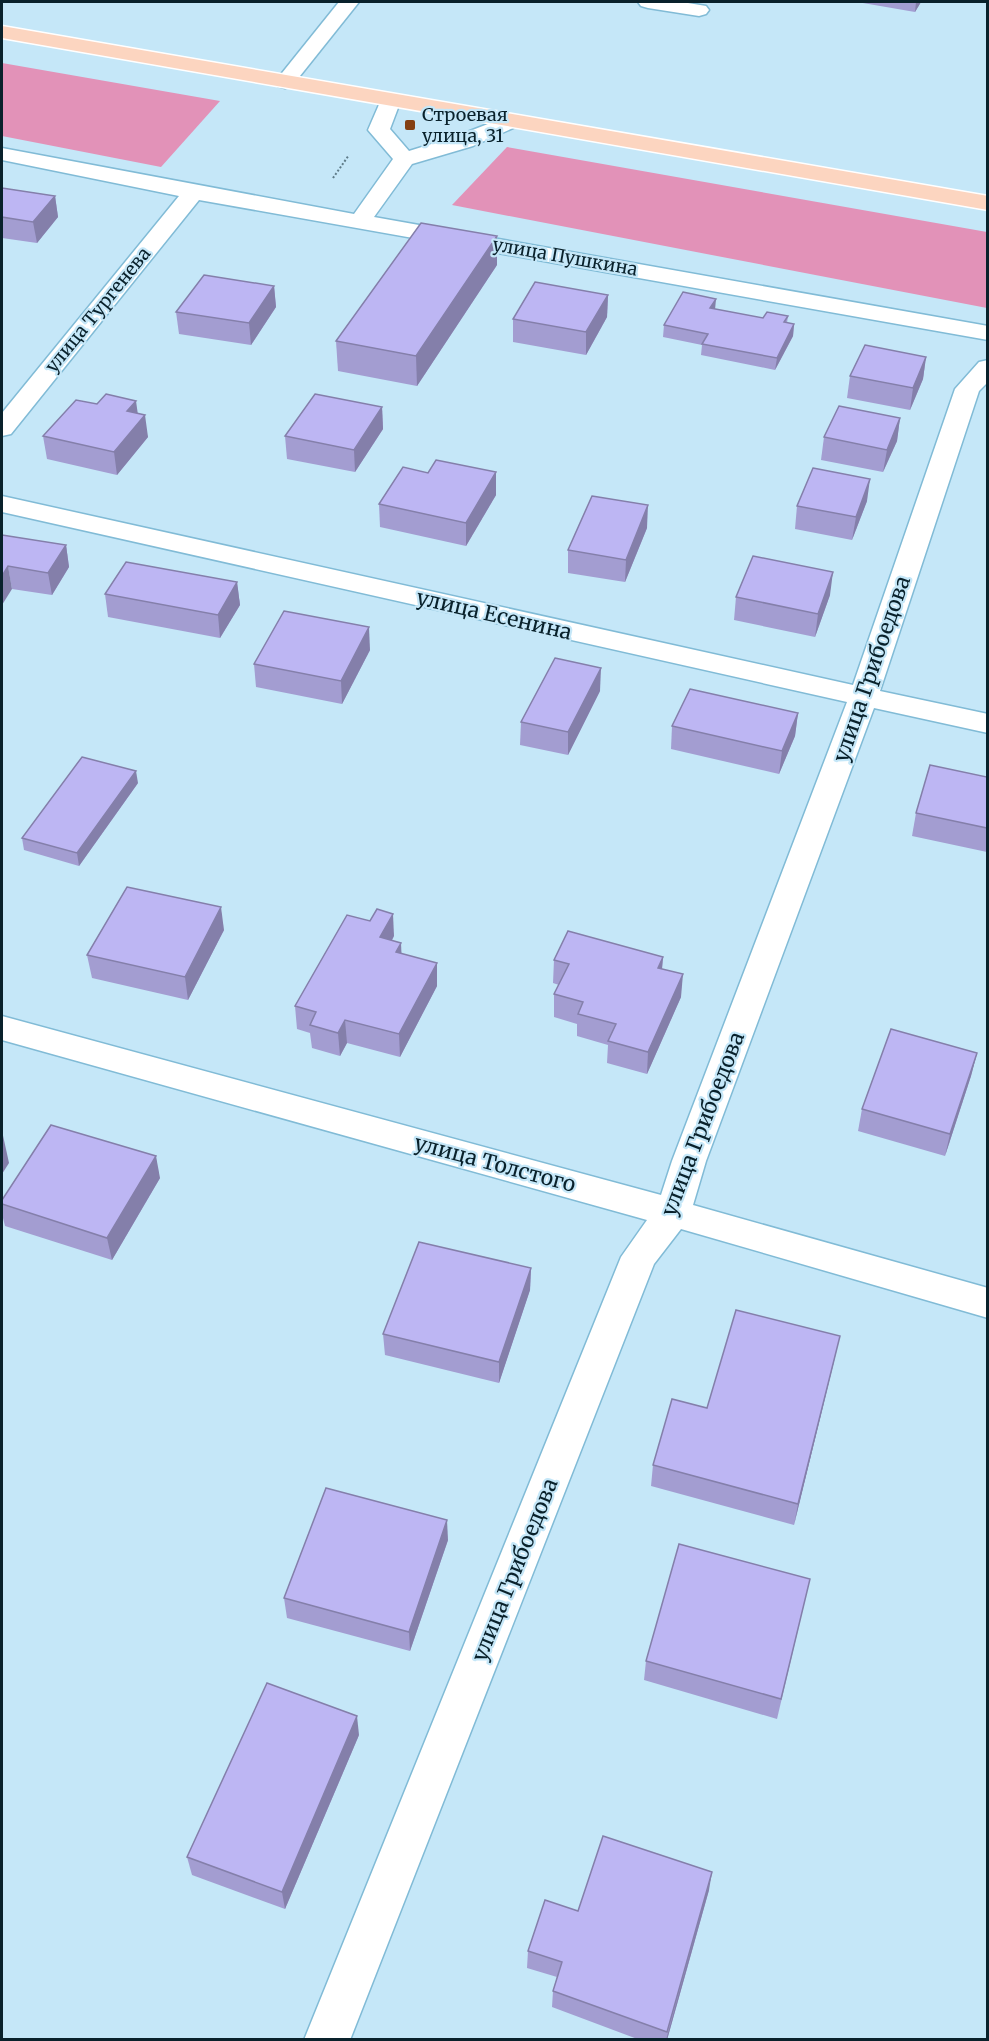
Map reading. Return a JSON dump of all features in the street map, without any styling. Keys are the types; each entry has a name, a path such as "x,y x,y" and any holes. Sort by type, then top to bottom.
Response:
{"main road":[{"path":"2,32 987,203"}],"street":[{"path":"285,82 349,2"},
{"path":"648,2 699,10"},
{"path":"391,100 379,130 404,159"},
{"path":"361,220 404,159 465,141 513,121"},
{"name":"улица Пушкина","path":"2,154 194,192 987,333"},
{"name":"улица Тургенева","path":"2,429 194,192"},
{"name":"улица Грибоедова","path":"327,2040 639,1257 673,1213 689,1161 863,698 967,389 987,367"},
{"name":"улица Есенина","path":"2,504 987,724"},
{"name":"улица Толстого","path":"2,1028 673,1213 987,1303"}],"shaded area":[{"path":"2,63 220,101 161,167 2,136"},
{"path":"507,147 987,232 987,308 452,205"}],"building":[{"path":"2,188 55,196 33,222 2,217"},
{"path":"421,223 497,236 416,356 336,341"},
{"path":"204,275 274,286 249,323 176,312"},
{"path":"535,282 608,295 586,332 513,319"},
{"path":"683,292 716,299 710,308 763,318 767,312 788,316 784,322 794,324 777,358 702,344 708,334 664,325"},
{"path":"865,345 926,357 913,388 850,376"},
{"path":"106,394 136,401 127,411 145,415 114,452 43,436 76,400 97,404"},
{"path":"315,394 382,407 354,450 285,436"},
{"path":"839,406 900,418 887,450 824,437"},
{"path":"436,460 496,472 466,523 379,504 403,467 428,473"},
{"path":"813,468 870,479 856,517 797,506"},
{"path":"592,496 648,505 626,560 568,550"},
{"path":"2,535 66,545 48,573 8,566 2,576"},
{"path":"753,556 833,572 818,614 736,597"},
{"path":"126,562 237,582 218,615 105,594"},
{"path":"284,611 369,627 341,681 254,664"},
{"path":"555,658 601,668 568,732 521,722"},
{"path":"690,689 798,713 782,751 672,726"},
{"path":"82,757 136,771 77,853 22,838"},
{"path":"930,765 987,777 987,828 916,813"},
{"path":"127,887 221,907 185,977 87,955"},
{"path":"377,909 393,914 380,937 401,943 396,952 437,963 399,1034 345,1020 338,1033 310,1025 316,1012 295,1006 347,915 370,921"},
{"path":"568,931 663,957 658,968 683,974 648,1052 608,1041 616,1024 578,1014 583,1002 554,994 569,964 554,960"},
{"path":"891,1029 977,1053 950,1134 862,1109"},
{"path":"51,1125 156,1156 107,1238 2,1204 2,1200"},
{"path":"419,1242 531,1268 499,1362 383,1334"},
{"path":"736,1310 840,1336 798,1504 653,1465 672,1399 707,1408"},
{"path":"326,1488 447,1520 409,1632 284,1598"},
{"path":"679,1544 810,1579 781,1699 646,1661"},
{"path":"267,1683 357,1716 282,1892 187,1857"},
{"path":"603,1836 712,1872 667,2032 553,1991 562,1962 528,1951 545,1900 578,1911"}],"place":[{"name":"Строевая улица, 31","path":"410,125"}]}
